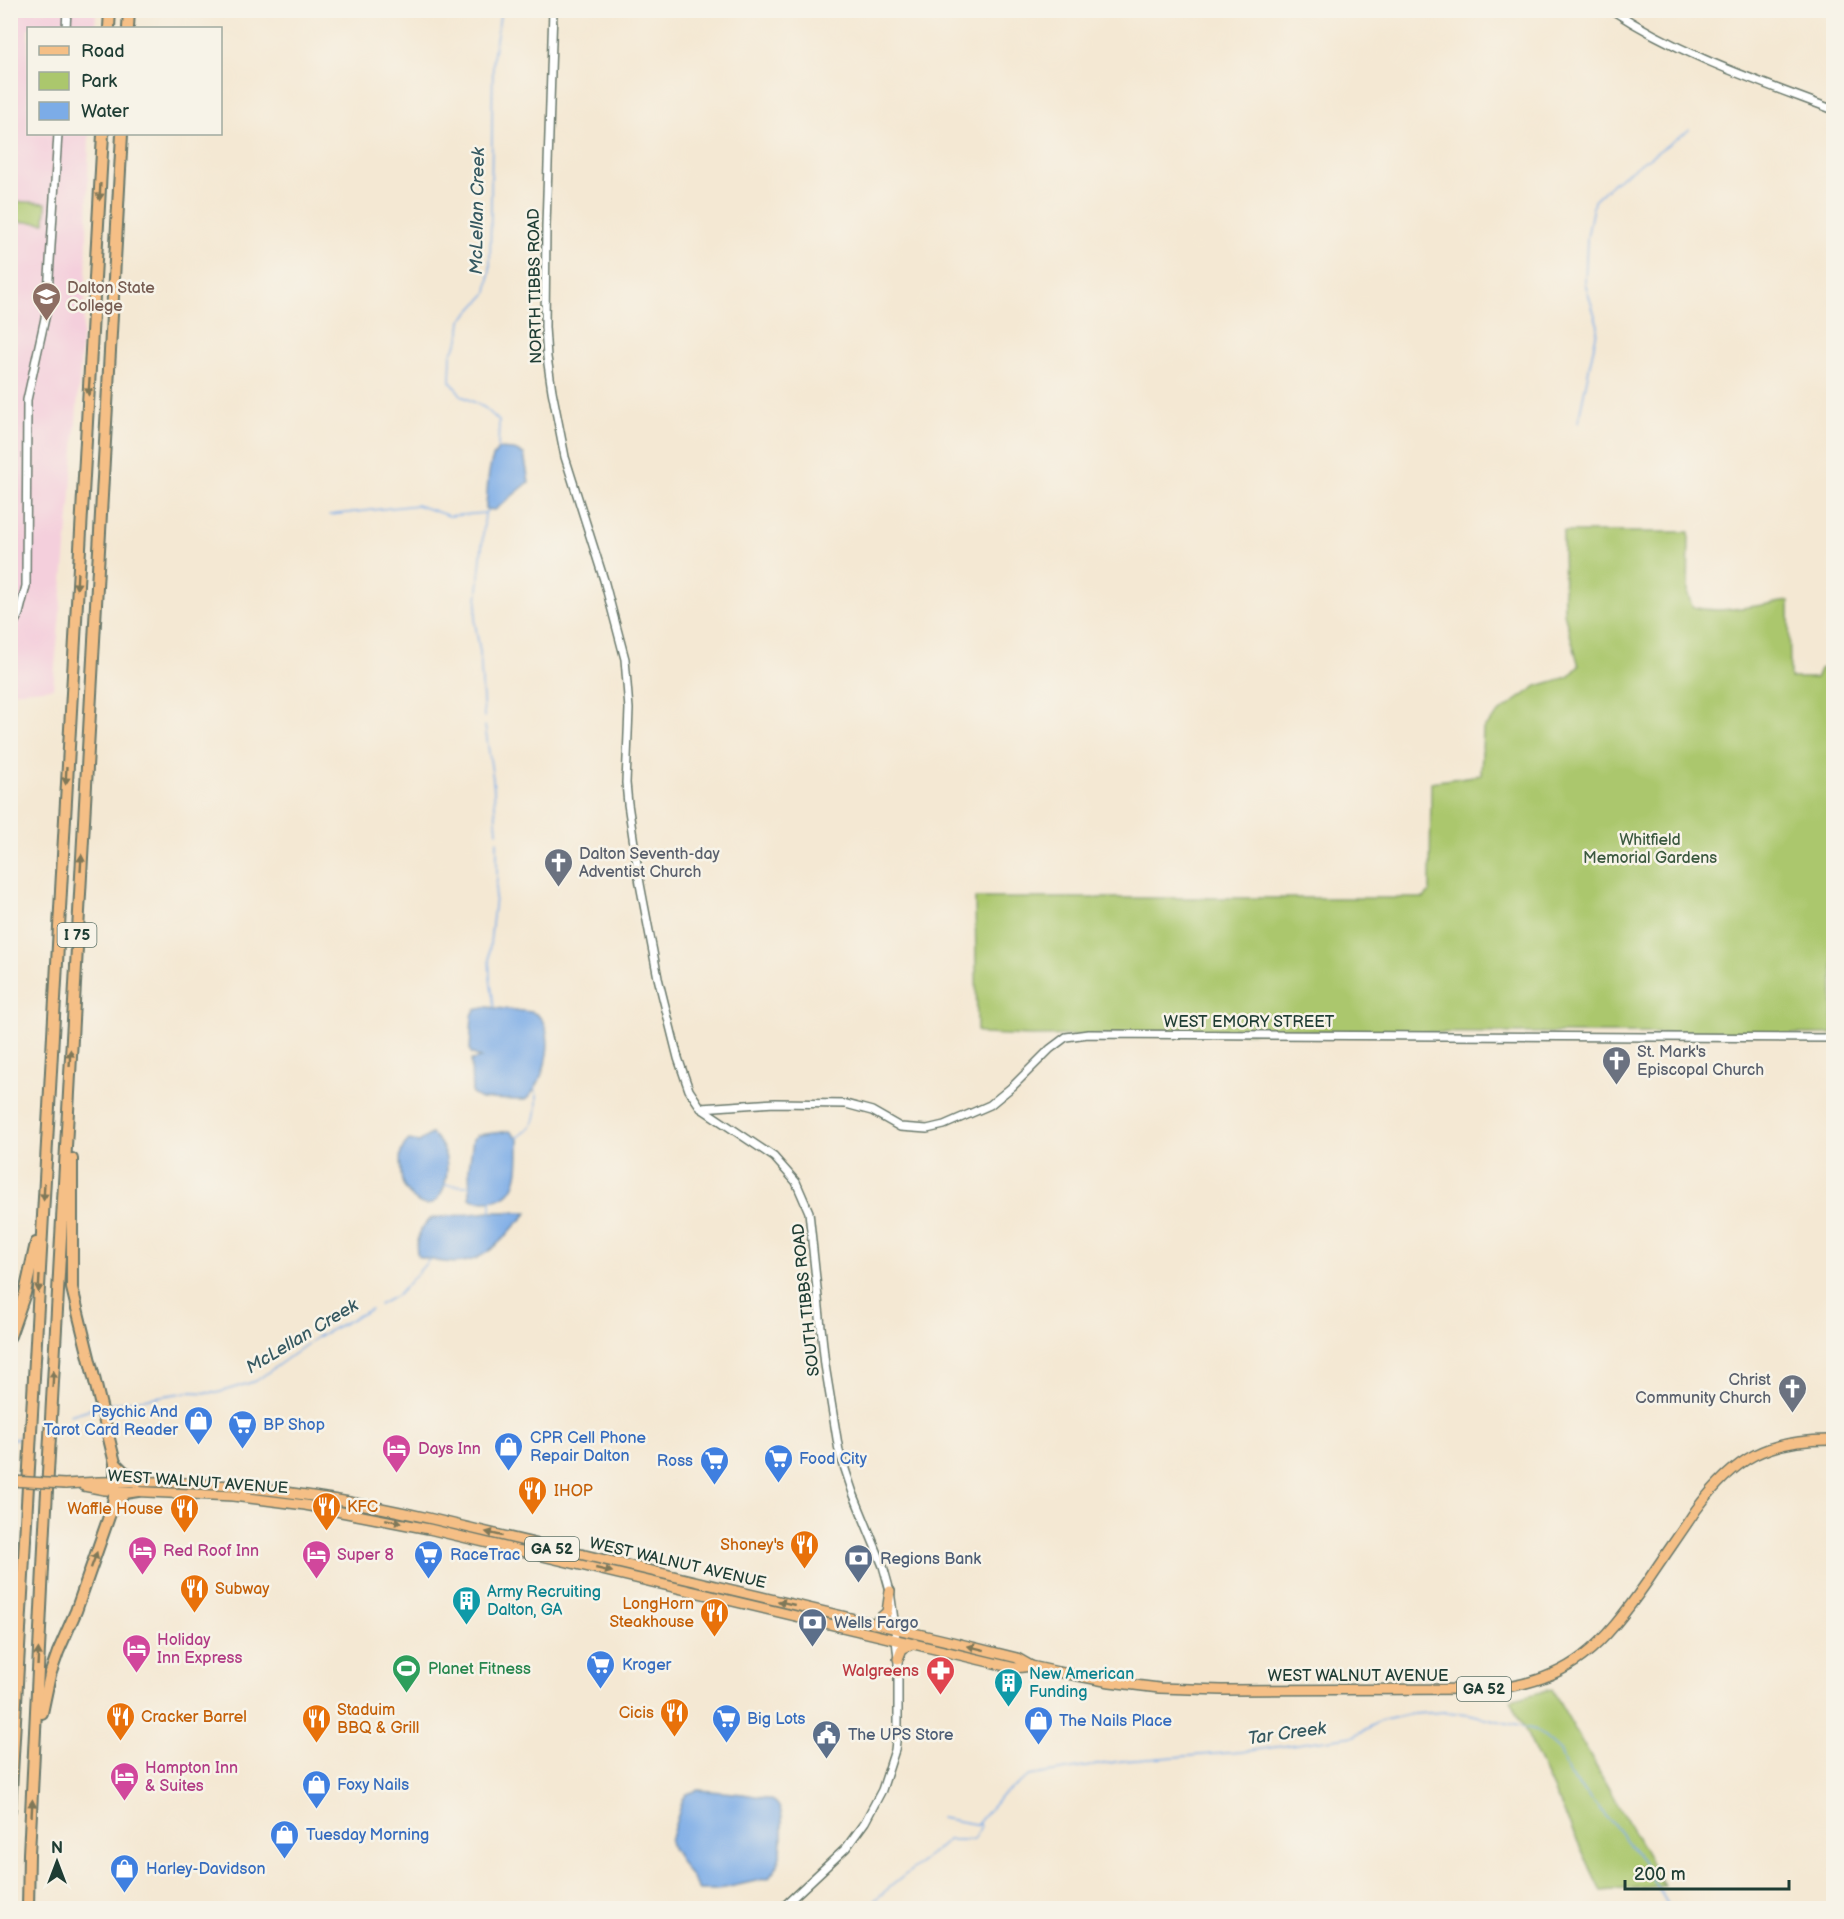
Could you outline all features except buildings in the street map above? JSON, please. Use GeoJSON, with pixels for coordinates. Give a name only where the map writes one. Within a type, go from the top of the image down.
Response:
{"type":"FeatureCollection","features":[{"type":"Feature","properties":{"kind":"highway"},"geometry":{"type":"LineString","coordinates":[[109,27],[110,10]]}},
{"type":"Feature","properties":{"kind":"highway"},"geometry":{"type":"LineString","coordinates":[[128,27],[129,10]]}},
{"type":"Feature","properties":{"kind":"highway","name":"I 75"},"geometry":{"type":"LineString","coordinates":[[10,1810],[103,135]]}},
{"type":"Feature","properties":{"kind":"highway","name":"I 75"},"geometry":{"type":"LineString","coordinates":[[28,1908],[68,1095],[122,135]]}},
{"type":"Feature","properties":{"kind":"highway"},"geometry":{"type":"LineString","coordinates":[[35,1737],[58,1652],[76,1611],[112,1508],[115,1485],[115,1463],[72,1288],[72,1132],[68,1095]]}},
{"type":"Feature","properties":{"kind":"highway"},"geometry":{"type":"LineString","coordinates":[[10,1336],[25,1293],[42,1226]]}},
{"type":"Feature","properties":{"kind":"highway"},"geometry":{"type":"LineString","coordinates":[[112,1508],[125,1493],[139,1486],[115,1463]]}},
{"type":"Feature","properties":{"kind":"main road","name":"WEST WALNUT AVENUE"},"geometry":{"type":"LineString","coordinates":[[10,1480],[139,1486],[305,1505],[387,1519],[895,1634],[1017,1658],[1031,1666],[1110,1682],[1184,1689],[1490,1689],[1531,1683],[1555,1673],[1592,1650],[1610,1633],[1708,1493],[1730,1471],[1756,1453],[1770,1447],[1801,1440],[1833,1440]]}},
{"type":"Feature","properties":{"kind":"main road","name":"WEST WALNUT AVENUE"},"geometry":{"type":"LineString","coordinates":[[139,1486],[191,1483],[295,1493],[379,1508],[873,1624],[914,1643],[1015,1668],[1031,1666]]}},
{"type":"Feature","properties":{"kind":"main road"},"geometry":{"type":"LineString","coordinates":[[873,1624],[887,1612],[890,1591]]}},
{"type":"Feature","properties":{"kind":"main road"},"geometry":{"type":"LineString","coordinates":[[898,1659],[902,1649],[914,1643]]}},
{"type":"Feature","properties":{"kind":"street"},"geometry":{"type":"LineString","coordinates":[[66,27],[67,10]]}},
{"type":"Feature","properties":{"kind":"street","name":"NORTH TIBBS ROAD"},"geometry":{"type":"LineString","coordinates":[[553,10],[546,226],[547,357],[566,457],[620,638],[629,694]]}},
{"type":"Feature","properties":{"kind":"street"},"geometry":{"type":"LineString","coordinates":[[1612,10],[1646,32],[1691,54],[1833,110]]}},
{"type":"Feature","properties":{"kind":"street"},"geometry":{"type":"LineString","coordinates":[[10,631],[19,614],[26,586],[27,400],[47,309],[58,135]]}},
{"type":"Feature","properties":{"kind":"street","name":"SOUTH TIBBS ROAD"},"geometry":{"type":"LineString","coordinates":[[629,694],[626,783],[640,884],[658,978],[678,1058],[689,1090],[701,1108],[774,1157],[796,1182],[809,1212],[825,1365],[838,1450],[883,1566],[890,1591],[898,1659],[898,1724],[895,1750],[882,1790],[865,1822],[846,1848],[782,1908]]}},
{"type":"Feature","properties":{"kind":"street","name":"WEST EMORY STREET"},"geometry":{"type":"LineString","coordinates":[[701,1108],[775,1103],[846,1104],[872,1111],[900,1127],[927,1129],[944,1125],[990,1105],[1066,1036],[1088,1034],[1833,1038]]}},
{"type":"Feature","properties":{"kind":"shaded area","name":"Dalton State College"},"geometry":{"type":"Polygon","coordinates":[[[11,11],[96,11],[95,27],[27,27],[27,135],[89,135],[86,284],[70,505],[53,688],[11,692],[11,11]]]}},
{"type":"Feature","properties":{"kind":"green space"},"geometry":{"type":"Polygon","coordinates":[[[10,201],[46,203],[45,223],[11,221],[10,201]]]}},
{"type":"Feature","properties":{"kind":"green space","name":"Whitfield Memorial Gardens"},"geometry":{"type":"Polygon","coordinates":[[[1563,532],[1689,532],[1688,595],[1692,606],[1702,609],[1727,610],[1789,601],[1790,678],[1816,678],[1820,669],[1833,662],[1833,1034],[1287,1032],[1032,1036],[984,1034],[977,1031],[975,898],[1424,898],[1430,892],[1431,782],[1481,775],[1483,729],[1500,712],[1537,686],[1568,677],[1579,666],[1564,613],[1563,532]]]}},
{"type":"Feature","properties":{"kind":"green space"},"geometry":{"type":"Polygon","coordinates":[[[1552,1689],[1664,1886],[1601,1891],[1511,1700],[1552,1689]]]}},
{"type":"Feature","properties":{"kind":"water"},"geometry":{"type":"Polygon","coordinates":[[[498,449],[514,450],[524,454],[529,482],[495,510],[486,509],[490,468],[498,449]]]}},
{"type":"Feature","properties":{"kind":"water"},"geometry":{"type":"Polygon","coordinates":[[[487,1007],[532,1012],[541,1018],[546,1028],[548,1041],[544,1069],[539,1082],[525,1100],[481,1099],[472,1094],[471,1060],[481,1058],[471,1053],[470,1050],[472,1015],[475,1010],[487,1007]]]}},
{"type":"Feature","properties":{"kind":"water"},"geometry":{"type":"Polygon","coordinates":[[[510,1131],[519,1140],[517,1177],[514,1186],[500,1199],[473,1200],[470,1198],[469,1168],[473,1139],[478,1135],[510,1131]]]}},
{"type":"Feature","properties":{"kind":"water"},"geometry":{"type":"Polygon","coordinates":[[[431,1134],[440,1144],[447,1171],[440,1196],[433,1203],[424,1204],[413,1198],[404,1187],[401,1178],[400,1156],[409,1140],[419,1142],[431,1134]]]}},
{"type":"Feature","properties":{"kind":"water"},"geometry":{"type":"Polygon","coordinates":[[[490,1212],[528,1212],[491,1250],[481,1256],[459,1263],[418,1256],[419,1235],[424,1225],[432,1218],[490,1212]]]}},
{"type":"Feature","properties":{"kind":"water"},"geometry":{"type":"Polygon","coordinates":[[[698,1790],[751,1795],[776,1803],[782,1818],[782,1846],[778,1863],[769,1878],[716,1890],[699,1890],[672,1848],[670,1841],[683,1799],[687,1794],[698,1790]]]}},
{"type":"Feature","properties":{"kind":"waterway","name":"McLellan Creek"},"geometry":{"type":"LineString","coordinates":[[498,449],[499,421],[485,408],[462,396],[450,381],[451,354],[459,340],[461,321],[487,293],[490,270],[493,58],[501,10]]}},
{"type":"Feature","properties":{"kind":"waterway"},"geometry":{"type":"LineString","coordinates":[[1578,422],[1598,326],[1585,283],[1587,238],[1594,201],[1614,182],[1689,130]]}},
{"type":"Feature","properties":{"kind":"waterway"},"geometry":{"type":"LineString","coordinates":[[329,515],[417,505],[449,516],[485,513]]}},
{"type":"Feature","properties":{"kind":"waterway","name":"McLellan Creek"},"geometry":{"type":"LineString","coordinates":[[484,717],[480,652],[475,623],[485,513],[488,510]]}},
{"type":"Feature","properties":{"kind":"waterway","name":"McLellan Creek"},"geometry":{"type":"LineString","coordinates":[[485,726],[493,779],[497,832]]}},
{"type":"Feature","properties":{"kind":"waterway","name":"McLellan Creek"},"geometry":{"type":"LineString","coordinates":[[494,1007],[489,953],[497,878],[497,841]]}},
{"type":"Feature","properties":{"kind":"waterway","name":"McLellan Creek"},"geometry":{"type":"LineString","coordinates":[[517,1138],[530,1127],[534,1120],[537,1111],[535,1089]]}},
{"type":"Feature","properties":{"kind":"waterway"},"geometry":{"type":"LineString","coordinates":[[445,1185],[469,1186]]}},
{"type":"Feature","properties":{"kind":"waterway","name":"McLellan Creek"},"geometry":{"type":"LineString","coordinates":[[491,1200],[491,1212]]}},
{"type":"Feature","properties":{"kind":"waterway","name":"McLellan Creek"},"geometry":{"type":"LineString","coordinates":[[379,1305],[399,1294],[429,1260]]}},
{"type":"Feature","properties":{"kind":"waterway","name":"McLellan Creek"},"geometry":{"type":"LineString","coordinates":[[105,1405],[188,1392],[217,1393],[256,1381],[317,1337],[371,1309]]}},
{"type":"Feature","properties":{"kind":"waterway","name":"McLellan Creek"},"geometry":{"type":"LineString","coordinates":[[70,1415],[97,1407]]}},
{"type":"Feature","properties":{"kind":"waterway","name":"McLellan Creek"},"geometry":{"type":"LineString","coordinates":[[10,1440],[19,1438]]}},
{"type":"Feature","properties":{"kind":"waterway","name":"Tar Creek"},"geometry":{"type":"LineString","coordinates":[[867,1908],[948,1840],[973,1840],[981,1826],[978,1823],[999,1798],[1029,1776],[1122,1761],[1241,1752],[1354,1736],[1380,1721],[1412,1714],[1445,1712],[1469,1714],[1536,1730],[1560,1751],[1568,1774],[1615,1826],[1643,1862],[1670,1908]]}},
{"type":"Feature","properties":{"kind":"waterway"},"geometry":{"type":"LineString","coordinates":[[941,1818],[980,1825]]}},
{"type":"Feature","properties":{"kind":"place","name":"Dalton State College"},"geometry":{"type":"Point","coordinates":[46,322]}},
{"type":"Feature","properties":{"kind":"place","name":"Dalton Seventh-day Adventist Church"},"geometry":{"type":"Point","coordinates":[558,888]}},
{"type":"Feature","properties":{"kind":"place","name":"St. Mark's Episcopal Church"},"geometry":{"type":"Point","coordinates":[1616,1086]}},
{"type":"Feature","properties":{"kind":"place","name":"Christ Community Church"},"geometry":{"type":"Point","coordinates":[1792,1414]}},
{"type":"Feature","properties":{"kind":"place","name":"Psychic And Tarot Card Reader"},"geometry":{"type":"Point","coordinates":[199,1446]}},
{"type":"Feature","properties":{"kind":"place","name":"BP Shop"},"geometry":{"type":"Point","coordinates":[242,1450]}},
{"type":"Feature","properties":{"kind":"place","name":"CPR Cell Phone Repair Dalton"},"geometry":{"type":"Point","coordinates":[509,1472]}},
{"type":"Feature","properties":{"kind":"place","name":"Days Inn"},"geometry":{"type":"Point","coordinates":[397,1474]}},
{"type":"Feature","properties":{"kind":"place","name":"Food City"},"geometry":{"type":"Point","coordinates":[778,1484]}},
{"type":"Feature","properties":{"kind":"place","name":"Ross"},"geometry":{"type":"Point","coordinates":[714,1486]}},
{"type":"Feature","properties":{"kind":"place","name":"IHOP"},"geometry":{"type":"Point","coordinates":[533,1516]}},
{"type":"Feature","properties":{"kind":"place","name":"KFC"},"geometry":{"type":"Point","coordinates":[326,1532]}},
{"type":"Feature","properties":{"kind":"place","name":"Waffle House"},"geometry":{"type":"Point","coordinates":[184,1534]}},
{"type":"Feature","properties":{"kind":"place","name":"Shoney's"},"geometry":{"type":"Point","coordinates":[805,1570]}},
{"type":"Feature","properties":{"kind":"place","name":"Red Roof Inn"},"geometry":{"type":"Point","coordinates":[142,1576]}},
{"type":"Feature","properties":{"kind":"place","name":"Super 8"},"geometry":{"type":"Point","coordinates":[316,1580]}},
{"type":"Feature","properties":{"kind":"place","name":"RaceTrac"},"geometry":{"type":"Point","coordinates":[429,1580]}},
{"type":"Feature","properties":{"kind":"place","name":"Regions Bank"},"geometry":{"type":"Point","coordinates":[859,1584]}},
{"type":"Feature","properties":{"kind":"place","name":"Subway"},"geometry":{"type":"Point","coordinates":[194,1614]}},
{"type":"Feature","properties":{"kind":"place","name":"Army Recruiting Dalton, GA"},"geometry":{"type":"Point","coordinates":[466,1626]}},
{"type":"Feature","properties":{"kind":"place","name":"LongHorn Steakhouse"},"geometry":{"type":"Point","coordinates":[715,1638]}},
{"type":"Feature","properties":{"kind":"place","name":"Wells Fargo"},"geometry":{"type":"Point","coordinates":[813,1648]}},
{"type":"Feature","properties":{"kind":"place","name":"Holiday Inn Express"},"geometry":{"type":"Point","coordinates":[136,1674]}},
{"type":"Feature","properties":{"kind":"place","name":"Kroger"},"geometry":{"type":"Point","coordinates":[601,1690]}},
{"type":"Feature","properties":{"kind":"place","name":"Planet Fitness"},"geometry":{"type":"Point","coordinates":[407,1694]}},
{"type":"Feature","properties":{"kind":"place","name":"Walgreens"},"geometry":{"type":"Point","coordinates":[940,1696]}},
{"type":"Feature","properties":{"kind":"place","name":"New American Funding"},"geometry":{"type":"Point","coordinates":[1008,1708]}},
{"type":"Feature","properties":{"kind":"place","name":"Cicis"},"geometry":{"type":"Point","coordinates":[675,1738]}},
{"type":"Feature","properties":{"kind":"place","name":"Cracker Barrel"},"geometry":{"type":"Point","coordinates":[120,1742]}},
{"type":"Feature","properties":{"kind":"place","name":"Staduim BBQ & Grill"},"geometry":{"type":"Point","coordinates":[316,1744]}},
{"type":"Feature","properties":{"kind":"place","name":"Big Lots"},"geometry":{"type":"Point","coordinates":[726,1744]}},
{"type":"Feature","properties":{"kind":"place","name":"The Nails Place"},"geometry":{"type":"Point","coordinates":[1038,1746]}},
{"type":"Feature","properties":{"kind":"place","name":"The UPS Store"},"geometry":{"type":"Point","coordinates":[827,1760]}},
{"type":"Feature","properties":{"kind":"place","name":"Hampton Inn & Suites"},"geometry":{"type":"Point","coordinates":[124,1802]}},
{"type":"Feature","properties":{"kind":"place","name":"Foxy Nails"},"geometry":{"type":"Point","coordinates":[316,1810]}},
{"type":"Feature","properties":{"kind":"place","name":"Tuesday Morning"},"geometry":{"type":"Point","coordinates":[285,1860]}},
{"type":"Feature","properties":{"kind":"place","name":"Harley-Davidson"},"geometry":{"type":"Point","coordinates":[125,1894]}}]}
